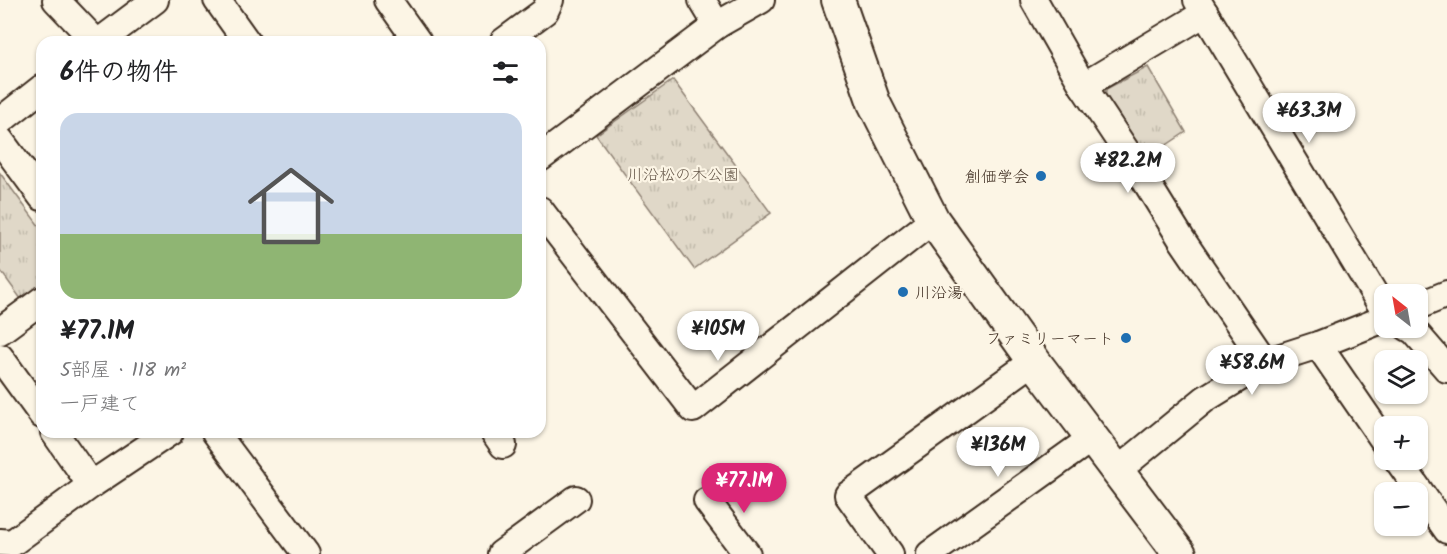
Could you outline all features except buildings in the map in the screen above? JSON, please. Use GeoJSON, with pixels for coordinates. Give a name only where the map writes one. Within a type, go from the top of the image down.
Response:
{"type":"FeatureCollection","features":[{"type":"Feature","properties":{"kind":"street"},"geometry":{"type":"LineString","coordinates":[[56,0],[92,36]]}},
{"type":"Feature","properties":{"kind":"street"},"geometry":{"type":"LineString","coordinates":[[106,36],[155,0]]}},
{"type":"Feature","properties":{"kind":"street"},"geometry":{"type":"LineString","coordinates":[[216,0],[242,36]]}},
{"type":"Feature","properties":{"kind":"street"},"geometry":{"type":"LineString","coordinates":[[511,36],[545,11],[550,0]]}},
{"type":"Feature","properties":{"kind":"street"},"geometry":{"type":"LineString","coordinates":[[702,0],[717,25]]}},
{"type":"Feature","properties":{"kind":"street"},"geometry":{"type":"LineString","coordinates":[[546,153],[717,25],[761,0]]}},
{"type":"Feature","properties":{"kind":"street"},"geometry":{"type":"LineString","coordinates":[[838,0],[873,103],[933,220],[1034,361],[1180,554]]}},
{"type":"Feature","properties":{"kind":"street"},"geometry":{"type":"LineString","coordinates":[[1034,0],[1083,86],[1182,240],[1265,362]]}},
{"type":"Feature","properties":{"kind":"street"},"geometry":{"type":"LineString","coordinates":[[391,1],[414,36]]}},
{"type":"Feature","properties":{"kind":"street"},"geometry":{"type":"LineString","coordinates":[[1083,86],[1201,7],[1374,293]]}},
{"type":"Feature","properties":{"kind":"street"},"geometry":{"type":"LineString","coordinates":[[0,121],[36,93]]}},
{"type":"Feature","properties":{"kind":"street"},"geometry":{"type":"LineString","coordinates":[[0,140],[36,189]]}},
{"type":"Feature","properties":{"kind":"street"},"geometry":{"type":"LineString","coordinates":[[546,218],[693,409],[933,220]]}},
{"type":"Feature","properties":{"kind":"street"},"geometry":{"type":"LineString","coordinates":[[1428,302],[1447,294]]}},
{"type":"Feature","properties":{"kind":"street"},"geometry":{"type":"LineString","coordinates":[[0,331],[36,304]]}},
{"type":"Feature","properties":{"kind":"street"},"geometry":{"type":"LineString","coordinates":[[1117,471],[1205,399],[1265,362],[1374,323]]}},
{"type":"Feature","properties":{"kind":"street"},"geometry":{"type":"LineString","coordinates":[[1420,338],[1447,369]]}},
{"type":"Feature","properties":{"kind":"street"},"geometry":{"type":"LineString","coordinates":[[1317,345],[1374,427]]}},
{"type":"Feature","properties":{"kind":"street"},"geometry":{"type":"LineString","coordinates":[[0,357],[36,407]]}},
{"type":"Feature","properties":{"kind":"street"},"geometry":{"type":"LineString","coordinates":[[890,554],[848,495],[1034,361]]}},
{"type":"Feature","properties":{"kind":"street"},"geometry":{"type":"LineString","coordinates":[[58,438],[91,485]]}},
{"type":"Feature","properties":{"kind":"street"},"geometry":{"type":"LineString","coordinates":[[0,542],[12,543],[91,485],[161,438]]}},
{"type":"Feature","properties":{"kind":"street"},"geometry":{"type":"LineString","coordinates":[[219,438],[306,554]]}},
{"type":"Feature","properties":{"kind":"street"},"geometry":{"type":"LineString","coordinates":[[930,554],[1092,438]]}},
{"type":"Feature","properties":{"kind":"street"},"geometry":{"type":"LineString","coordinates":[[1405,470],[1447,530]]}},
{"type":"Feature","properties":{"kind":"street"},"geometry":{"type":"LineString","coordinates":[[501,554],[576,499]]}},
{"type":"Feature","properties":{"kind":"street"},"geometry":{"type":"LineString","coordinates":[[707,501],[747,554]]}},
{"type":"Feature","properties":{"kind":"green space"},"geometry":{"type":"Polygon","coordinates":[[[1148,67],[1186,132],[1144,160],[1105,103],[1106,89],[1148,67]]]}},
{"type":"Feature","properties":{"kind":"green space","name":"川沿松の木公園"},"geometry":{"type":"Polygon","coordinates":[[[673,80],[771,213],[694,269],[596,135],[673,80]]]}},
{"type":"Feature","properties":{"kind":"green space"},"geometry":{"type":"Polygon","coordinates":[[[0,173],[36,222],[36,288],[21,299],[0,270],[0,173]]]}},
{"type":"Feature","properties":{"kind":"place","name":"創価学会"},"geometry":{"type":"Point","coordinates":[1041,176]}},
{"type":"Feature","properties":{"kind":"place","name":"川沿湯"},"geometry":{"type":"Point","coordinates":[903,292]}},
{"type":"Feature","properties":{"kind":"place","name":"ファミリーマート"},"geometry":{"type":"Point","coordinates":[1126,338]}}]}
